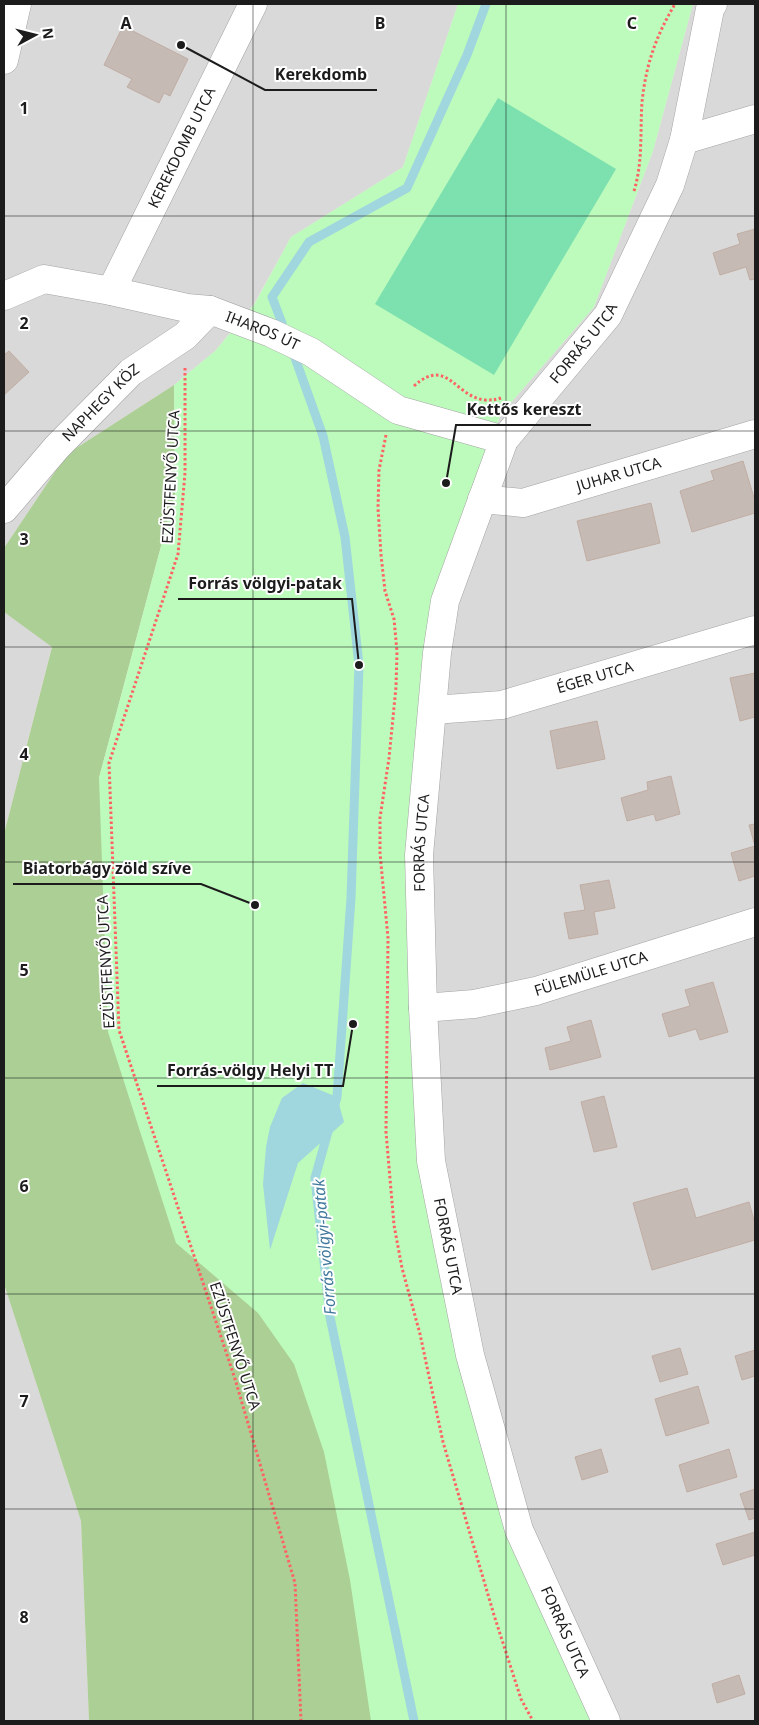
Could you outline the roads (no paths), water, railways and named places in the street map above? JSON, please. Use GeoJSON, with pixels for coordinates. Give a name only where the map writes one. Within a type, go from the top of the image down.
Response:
{"type":"FeatureCollection","features":[{"type":"Feature","properties":{"kind":"street"},"geometry":{"type":"LineString","coordinates":[[4,60],[17,4]]}},
{"type":"Feature","properties":{"kind":"street","name":"KEREKDOMB UTCA"},"geometry":{"type":"LineString","coordinates":[[111,291],[253,4]]}},
{"type":"Feature","properties":{"kind":"street","name":"FORRÁS UTCA"},"geometry":{"type":"LineString","coordinates":[[606,1721],[519,1530],[470,1355],[431,1161],[423,1008],[419,855],[437,654],[445,601],[504,440],[608,315],[670,185],[684,140],[710,9],[713,4]]}},
{"type":"Feature","properties":{"kind":"street"},"geometry":{"type":"LineString","coordinates":[[684,140],[755,119]]}},
{"type":"Feature","properties":{"kind":"street","name":"IHAROS ÚT"},"geometry":{"type":"LineString","coordinates":[[4,296],[44,279],[111,291],[187,308],[210,310],[271,333],[310,352],[398,410],[504,440]]}},
{"type":"Feature","properties":{"kind":"street","name":"NAPHEGY KÖZ"},"geometry":{"type":"LineString","coordinates":[[4,509],[57,447],[131,372],[185,336],[210,310]]}},
{"type":"Feature","properties":{"kind":"street","name":"JUHAR UTCA"},"geometry":{"type":"LineString","coordinates":[[482,499],[523,503],[755,434]]}},
{"type":"Feature","properties":{"kind":"street","name":"ÉGER UTCA"},"geometry":{"type":"LineString","coordinates":[[433,710],[502,706],[755,630]]}},
{"type":"Feature","properties":{"kind":"street","name":"FÜLEMÜLE UTCA"},"geometry":{"type":"LineString","coordinates":[[423,1008],[474,1004],[536,991],[755,922]]}},
{"type":"Feature","properties":{"kind":"water"},"geometry":{"type":"Polygon","coordinates":[[[303,1083],[337,1097],[344,1122],[298,1163],[270,1250],[263,1184],[266,1147],[270,1127],[282,1098],[303,1083]]]}},
{"type":"Feature","properties":{"kind":"waterway"},"geometry":{"type":"LineString","coordinates":[[282,323],[272,297],[309,242],[407,188],[467,55],[486,4]]}},
{"type":"Feature","properties":{"kind":"waterway","name":"Forrás völgyi-patak"},"geometry":{"type":"LineString","coordinates":[[294,355],[323,436],[345,537],[359,665],[351,898],[337,1097],[334,1108]]}},
{"type":"Feature","properties":{"kind":"waterway","name":"Forrás völgyi-patak"},"geometry":{"type":"LineString","coordinates":[[329,1128],[315,1178],[330,1317],[414,1721]]}},
{"type":"Feature","properties":{"kind":"place","name":"Kerekdomb"},"geometry":{"type":"Point","coordinates":[181,45]}},
{"type":"Feature","properties":{"kind":"place","name":"Kettős kereszt"},"geometry":{"type":"Point","coordinates":[446,483]}},
{"type":"Feature","properties":{"kind":"place","name":"Forrás völgyi-patak"},"geometry":{"type":"Point","coordinates":[359,665]}},
{"type":"Feature","properties":{"kind":"place","name":"Biatorbágy zöld szíve"},"geometry":{"type":"Point","coordinates":[255,905]}},
{"type":"Feature","properties":{"kind":"place","name":"Forrás-völgy Helyi TT"},"geometry":{"type":"Point","coordinates":[353,1024]}}]}
